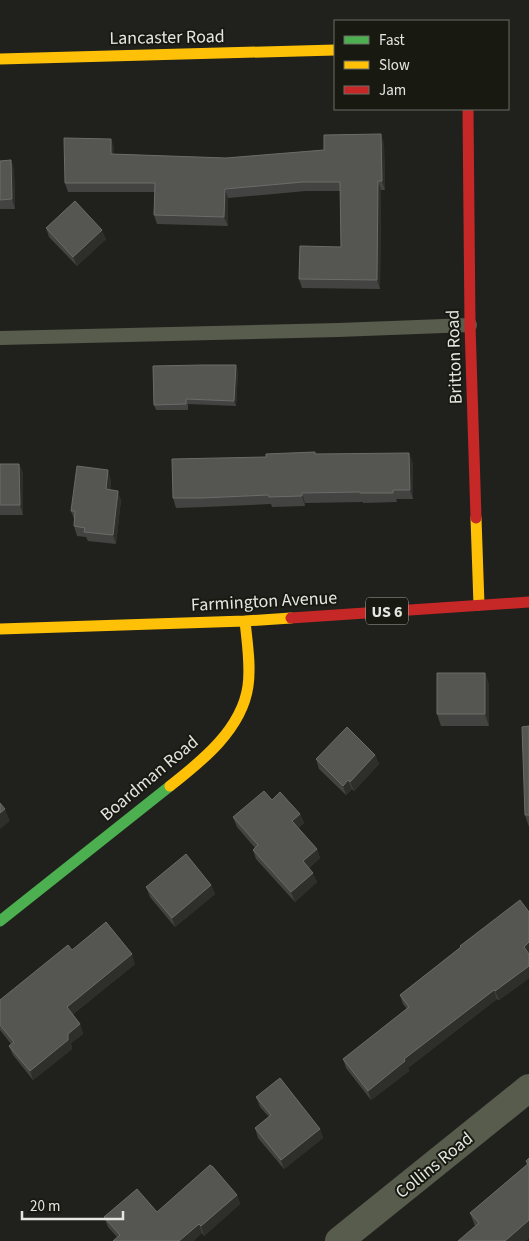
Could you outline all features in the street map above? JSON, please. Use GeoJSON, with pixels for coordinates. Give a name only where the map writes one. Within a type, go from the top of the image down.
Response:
{"type":"FeatureCollection","features":[{"type":"Feature","properties":{"kind":"main road","name":"Lancaster Road"},"geometry":{"type":"LineString","coordinates":[[0,59],[334,50]]}},
{"type":"Feature","properties":{"kind":"main road","name":"Britton Road"},"geometry":{"type":"LineString","coordinates":[[468,110],[470,325],[479,605]]}},
{"type":"Feature","properties":{"kind":"main road","name":"Farmington Avenue"},"geometry":{"type":"LineString","coordinates":[[0,630],[245,621],[529,602]]}},
{"type":"Feature","properties":{"kind":"main road","name":"Boardman Road"},"geometry":{"type":"LineString","coordinates":[[0,921],[185,774],[229,730],[241,709],[248,687],[249,669],[245,621]]}},
{"type":"Feature","properties":{"kind":"street","name":"Collins Road"},"geometry":{"type":"LineString","coordinates":[[339,1241],[529,1088]]}},
{"type":"Feature","properties":{"kind":"lane"},"geometry":{"type":"LineString","coordinates":[[0,338],[470,325]]}},
{"type":"Feature","properties":{"kind":"building"},"geometry":{"type":"Polygon","coordinates":[[[381,134],[382,181],[378,181],[377,280],[299,279],[300,246],[341,247],[340,182],[303,182],[225,189],[224,217],[154,215],[155,183],[65,183],[64,138],[111,139],[111,154],[226,158],[324,150],[324,135],[381,134]]]}},
{"type":"Feature","properties":{"kind":"building"},"geometry":{"type":"Polygon","coordinates":[[[11,160],[12,199],[0,200],[0,161],[11,160]]]}},
{"type":"Feature","properties":{"kind":"building"},"geometry":{"type":"Polygon","coordinates":[[[75,201],[102,230],[73,257],[46,228],[75,201]]]}},
{"type":"Feature","properties":{"kind":"building"},"geometry":{"type":"Polygon","coordinates":[[[236,365],[234,401],[186,399],[186,404],[154,405],[153,366],[236,365]]]}},
{"type":"Feature","properties":{"kind":"building"},"geometry":{"type":"Polygon","coordinates":[[[315,452],[315,454],[409,453],[410,490],[393,490],[393,493],[302,493],[302,496],[269,497],[268,495],[173,498],[172,459],[266,457],[266,454],[315,452]]]}},
{"type":"Feature","properties":{"kind":"building"},"geometry":{"type":"Polygon","coordinates":[[[0,464],[19,464],[20,505],[0,505],[0,464]]]}},
{"type":"Feature","properties":{"kind":"building"},"geometry":{"type":"Polygon","coordinates":[[[77,466],[108,470],[106,489],[118,491],[113,535],[84,532],[85,528],[74,526],[75,511],[71,511],[77,466]]]}},
{"type":"Feature","properties":{"kind":"building"},"geometry":{"type":"Polygon","coordinates":[[[437,673],[485,673],[485,714],[437,714],[437,673]]]}},
{"type":"Feature","properties":{"kind":"building"},"geometry":{"type":"Polygon","coordinates":[[[529,726],[529,815],[525,815],[522,727],[529,726]]]}},
{"type":"Feature","properties":{"kind":"building"},"geometry":{"type":"Polygon","coordinates":[[[347,727],[375,755],[350,782],[348,780],[343,786],[316,759],[347,727]]]}},
{"type":"Feature","properties":{"kind":"building"},"geometry":{"type":"Polygon","coordinates":[[[264,791],[272,800],[280,792],[300,814],[292,821],[317,849],[303,861],[313,873],[291,892],[253,850],[258,845],[233,817],[264,791]]]}},
{"type":"Feature","properties":{"kind":"building"},"geometry":{"type":"Polygon","coordinates":[[[0,803],[5,809],[0,813],[0,803]]]}},
{"type":"Feature","properties":{"kind":"building"},"geometry":{"type":"Polygon","coordinates":[[[186,854],[211,885],[172,918],[146,887],[186,854]]]}},
{"type":"Feature","properties":{"kind":"building"},"geometry":{"type":"Polygon","coordinates":[[[520,900],[529,912],[529,942],[524,947],[529,954],[529,966],[494,990],[404,1059],[405,1061],[368,1091],[343,1059],[409,1007],[400,995],[520,900]]]}},
{"type":"Feature","properties":{"kind":"building"},"geometry":{"type":"Polygon","coordinates":[[[106,922],[132,954],[67,1007],[80,1024],[68,1034],[68,1040],[30,1071],[9,1046],[14,1042],[0,1025],[0,1000],[68,945],[72,950],[106,922]]]}},
{"type":"Feature","properties":{"kind":"building"},"geometry":{"type":"Polygon","coordinates":[[[280,1078],[320,1129],[281,1160],[255,1128],[271,1115],[256,1097],[280,1078]]]}},
{"type":"Feature","properties":{"kind":"building"},"geometry":{"type":"Polygon","coordinates":[[[529,1158],[529,1220],[505,1241],[458,1241],[479,1223],[470,1213],[528,1164],[526,1161],[529,1158]]]}},
{"type":"Feature","properties":{"kind":"building"},"geometry":{"type":"Polygon","coordinates":[[[210,1165],[237,1195],[201,1226],[199,1224],[179,1241],[113,1241],[120,1235],[104,1217],[137,1189],[157,1212],[210,1165]]]}},
{"type":"Feature","properties":{"kind":"traffic: fast"},"geometry":{"type":"LineString","coordinates":[[0,921],[170,786]]}},
{"type":"Feature","properties":{"kind":"traffic: slow"},"geometry":{"type":"LineString","coordinates":[[0,59],[334,50]]}},
{"type":"Feature","properties":{"kind":"traffic: slow"},"geometry":{"type":"LineString","coordinates":[[476,518],[479,605]]}},
{"type":"Feature","properties":{"kind":"traffic: slow"},"geometry":{"type":"LineString","coordinates":[[0,629],[291,618]]}},
{"type":"Feature","properties":{"kind":"traffic: slow"},"geometry":{"type":"LineString","coordinates":[[170,786],[219,743],[238,716],[244,702],[249,678],[245,621]]}},
{"type":"Feature","properties":{"kind":"traffic: jam"},"geometry":{"type":"LineString","coordinates":[[468,110],[470,325],[476,518]]}},
{"type":"Feature","properties":{"kind":"traffic: jam"},"geometry":{"type":"LineString","coordinates":[[291,618],[529,602]]}}]}
